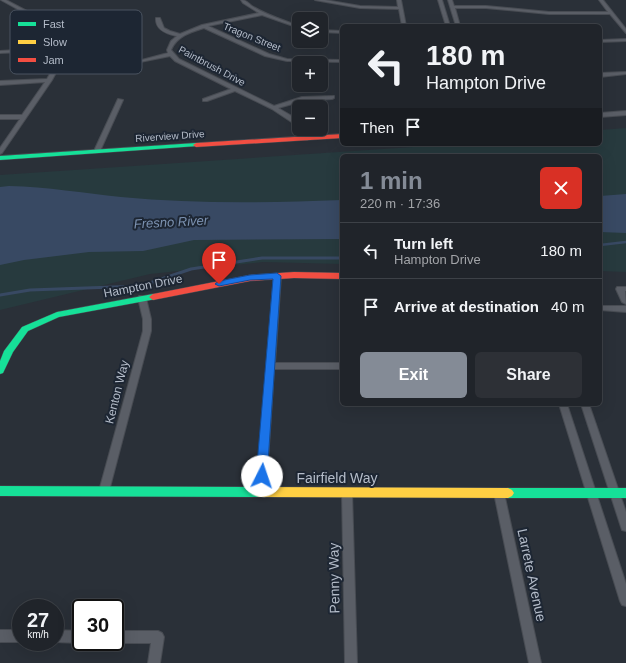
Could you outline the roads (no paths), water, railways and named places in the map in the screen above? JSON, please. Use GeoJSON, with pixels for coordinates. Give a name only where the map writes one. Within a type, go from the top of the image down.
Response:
{"type":"FeatureCollection","features":[{"type":"Feature","properties":{"kind":"street"},"geometry":{"type":"LineString","coordinates":[[3,0],[22,10]]}},
{"type":"Feature","properties":{"kind":"street"},"geometry":{"type":"LineString","coordinates":[[243,0],[251,8],[262,14],[292,25]]}},
{"type":"Feature","properties":{"kind":"street"},"geometry":{"type":"LineString","coordinates":[[318,0],[360,7],[400,8]]}},
{"type":"Feature","properties":{"kind":"street"},"geometry":{"type":"LineString","coordinates":[[399,0],[404,24]]}},
{"type":"Feature","properties":{"kind":"street"},"geometry":{"type":"LineString","coordinates":[[440,0],[447,24]]}},
{"type":"Feature","properties":{"kind":"street"},"geometry":{"type":"LineString","coordinates":[[450,0],[457,24]]}},
{"type":"Feature","properties":{"kind":"street"},"geometry":{"type":"LineString","coordinates":[[601,0],[626,32]]}},
{"type":"Feature","properties":{"kind":"street"},"geometry":{"type":"LineString","coordinates":[[453,7],[486,7],[549,13],[611,13]]}},
{"type":"Feature","properties":{"kind":"street","name":"Paintbrush Drive"},"geometry":{"type":"LineString","coordinates":[[262,14],[204,26],[179,35],[169,46],[171,54],[177,60],[274,108],[292,119]]}},
{"type":"Feature","properties":{"kind":"street"},"geometry":{"type":"LineString","coordinates":[[158,19],[159,26],[161,28],[179,35]]}},
{"type":"Feature","properties":{"kind":"street","name":"Tragon Street"},"geometry":{"type":"LineString","coordinates":[[204,26],[267,55],[287,60],[340,61]]}},
{"type":"Feature","properties":{"kind":"street"},"geometry":{"type":"LineString","coordinates":[[328,31],[340,32]]}},
{"type":"Feature","properties":{"kind":"street"},"geometry":{"type":"LineString","coordinates":[[602,42],[626,41]]}},
{"type":"Feature","properties":{"kind":"street"},"geometry":{"type":"LineString","coordinates":[[0,52],[10,51]]}},
{"type":"Feature","properties":{"kind":"street"},"geometry":{"type":"LineString","coordinates":[[142,61],[171,54]]}},
{"type":"Feature","properties":{"kind":"street"},"geometry":{"type":"LineString","coordinates":[[602,75],[626,73]]}},
{"type":"Feature","properties":{"kind":"street"},"geometry":{"type":"LineString","coordinates":[[0,152],[52,74]]}},
{"type":"Feature","properties":{"kind":"street"},"geometry":{"type":"LineString","coordinates":[[0,83],[48,80]]}},
{"type":"Feature","properties":{"kind":"street"},"geometry":{"type":"LineString","coordinates":[[206,100],[235,89]]}},
{"type":"Feature","properties":{"kind":"street"},"geometry":{"type":"LineString","coordinates":[[274,108],[302,99],[332,97]]}},
{"type":"Feature","properties":{"kind":"street"},"geometry":{"type":"LineString","coordinates":[[97,151],[120,100]]}},
{"type":"Feature","properties":{"kind":"street"},"geometry":{"type":"LineString","coordinates":[[602,115],[626,113]]}},
{"type":"Feature","properties":{"kind":"street"},"geometry":{"type":"LineString","coordinates":[[0,117],[24,117]]}},
{"type":"Feature","properties":{"kind":"street","name":"Riverview Drive"},"geometry":{"type":"LineString","coordinates":[[0,158],[340,136]]}},
{"type":"Feature","properties":{"kind":"street"},"geometry":{"type":"LineString","coordinates":[[261,492],[277,276]]}},
{"type":"Feature","properties":{"kind":"street","name":"Hampton Drive"},"geometry":{"type":"LineString","coordinates":[[0,371],[9,351],[25,329],[57,315],[250,278],[277,276],[340,276]]}},
{"type":"Feature","properties":{"kind":"street"},"geometry":{"type":"LineString","coordinates":[[623,289],[626,302]]}},
{"type":"Feature","properties":{"kind":"street","name":"Kenton Way"},"geometry":{"type":"LineString","coordinates":[[104,491],[147,331],[147,319],[142,298]]}},
{"type":"Feature","properties":{"kind":"street"},"geometry":{"type":"LineString","coordinates":[[602,308],[626,308]]}},
{"type":"Feature","properties":{"kind":"street"},"geometry":{"type":"LineString","coordinates":[[270,366],[340,366]]}},
{"type":"Feature","properties":{"kind":"street"},"geometry":{"type":"LineString","coordinates":[[564,406],[626,601]]}},
{"type":"Feature","properties":{"kind":"street"},"geometry":{"type":"LineString","coordinates":[[586,406],[626,526]]}},
{"type":"Feature","properties":{"kind":"street","name":"Fairfield Way"},"geometry":{"type":"LineString","coordinates":[[0,491],[626,493]]}},
{"type":"Feature","properties":{"kind":"street","name":"Penny Way"},"geometry":{"type":"LineString","coordinates":[[347,492],[351,663]]}},
{"type":"Feature","properties":{"kind":"street","name":"Larrete Avenue"},"geometry":{"type":"LineString","coordinates":[[499,493],[535,663]]}},
{"type":"Feature","properties":{"kind":"street"},"geometry":{"type":"LineString","coordinates":[[0,636],[12,636]]}},
{"type":"Feature","properties":{"kind":"street"},"geometry":{"type":"LineString","coordinates":[[124,637],[158,637],[154,663]]}},
{"type":"Feature","properties":{"kind":"water","name":"Fresno River"},"geometry":{"type":"Polygon","coordinates":[[[9,186],[51,189],[121,197],[176,201],[287,202],[340,200],[340,239],[194,240],[143,251],[89,252],[24,260],[0,265],[0,187],[9,186]]]}},
{"type":"Feature","properties":{"kind":"water"},"geometry":{"type":"Polygon","coordinates":[[[626,194],[626,233],[602,232],[602,196],[626,194]]]}},
{"type":"Feature","properties":{"kind":"waterway"},"geometry":{"type":"LineString","coordinates":[[602,245],[626,242]]}},
{"type":"Feature","properties":{"kind":"waterway"},"geometry":{"type":"LineString","coordinates":[[0,295],[30,290],[141,286],[191,269],[262,258],[340,258]]}}]}
